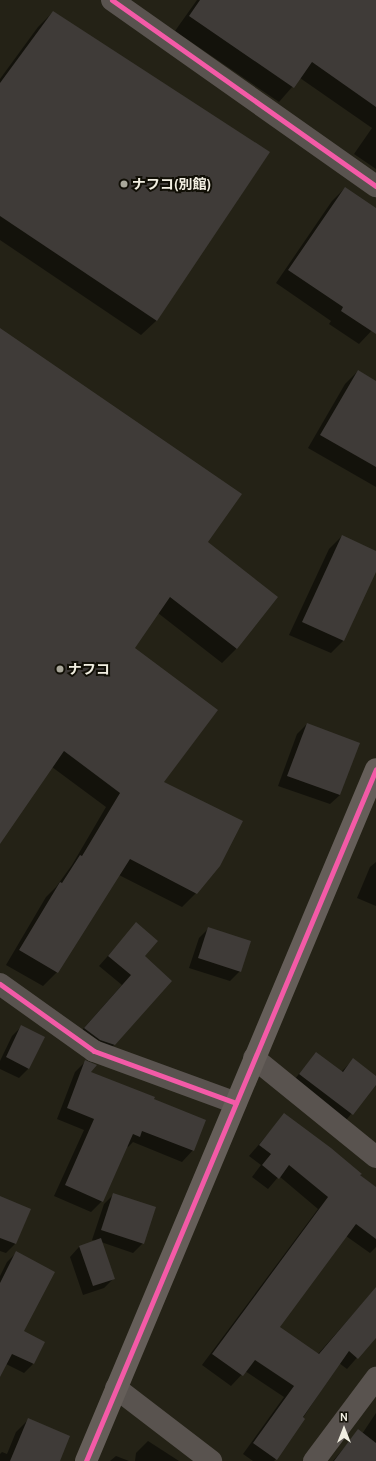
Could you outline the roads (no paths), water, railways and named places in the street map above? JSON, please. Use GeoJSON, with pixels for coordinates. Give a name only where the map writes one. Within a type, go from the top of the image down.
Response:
{"type":"FeatureCollection","features":[{"type":"Feature","properties":{"kind":"street"},"geometry":{"type":"LineString","coordinates":[[112,0],[376,186]]}},
{"type":"Feature","properties":{"kind":"street"},"geometry":{"type":"LineString","coordinates":[[86,1461],[376,770]]}},
{"type":"Feature","properties":{"kind":"street"},"geometry":{"type":"LineString","coordinates":[[0,984],[94,1051],[236,1103]]}},
{"type":"Feature","properties":{"kind":"street"},"geometry":{"type":"LineString","coordinates":[[254,1058],[376,1157]]}},
{"type":"Feature","properties":{"kind":"street"},"geometry":{"type":"LineString","coordinates":[[314,1461],[376,1378]]}},
{"type":"Feature","properties":{"kind":"street"},"geometry":{"type":"LineString","coordinates":[[116,1388],[211,1461]]}},
{"type":"Feature","properties":{"kind":"place","name":"ナフコ(別館)"},"geometry":{"type":"Point","coordinates":[124,184]}},
{"type":"Feature","properties":{"kind":"place","name":"ナフコ"},"geometry":{"type":"Point","coordinates":[60,669]}}]}
